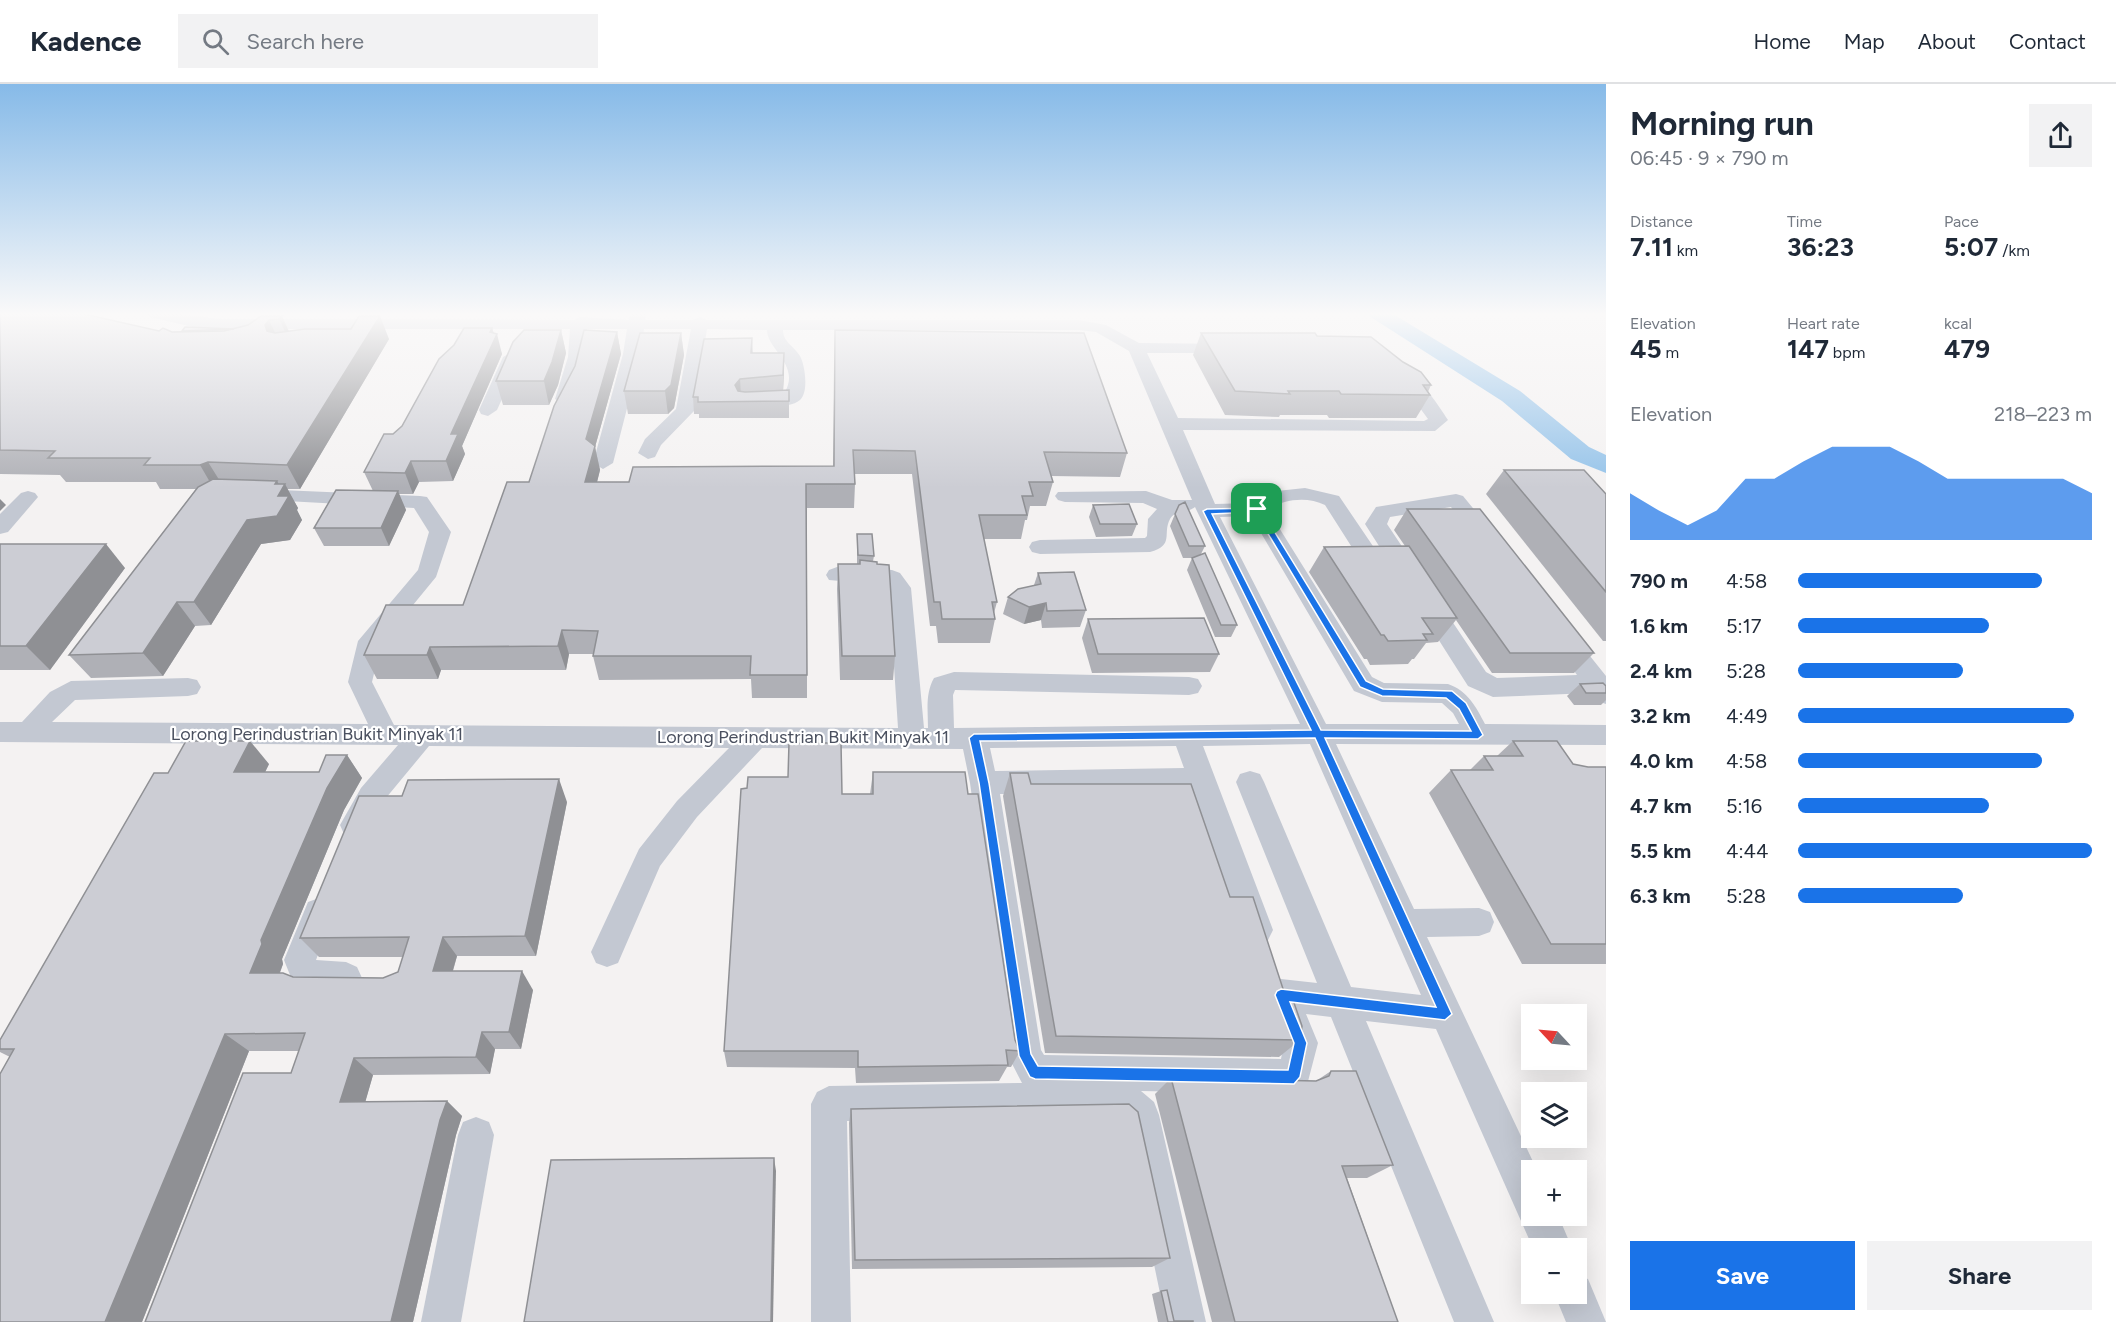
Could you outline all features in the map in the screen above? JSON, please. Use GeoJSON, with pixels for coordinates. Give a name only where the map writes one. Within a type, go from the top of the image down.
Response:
{"type":"FeatureCollection","features":[{"type":"Feature","properties":{"kind":"street"},"geometry":{"type":"LineString","coordinates":[[488,410],[505,372]]}},
{"type":"Feature","properties":{"kind":"street"},"geometry":{"type":"LineString","coordinates":[[555,419],[573,372]]}},
{"type":"Feature","properties":{"kind":"street"},"geometry":{"type":"LineString","coordinates":[[603,463],[627,372]]}},
{"type":"Feature","properties":{"kind":"street"},"geometry":{"type":"LineString","coordinates":[[648,453],[652,443],[685,411],[692,372]]}},
{"type":"Feature","properties":{"kind":"street"},"geometry":{"type":"LineString","coordinates":[[747,402],[786,400],[793,397],[795,372]]}},
{"type":"Feature","properties":{"kind":"street"},"geometry":{"type":"LineString","coordinates":[[1147,372],[1206,508],[1318,734],[1521,1177]]}},
{"type":"Feature","properties":{"kind":"street"},"geometry":{"type":"LineString","coordinates":[[1171,424],[1428,427],[1439,420],[1414,389],[1393,372]]}},
{"type":"Feature","properties":{"kind":"street"},"geometry":{"type":"LineString","coordinates":[[235,494],[420,502],[440,532],[429,572],[370,641],[360,682],[386,735]]}},
{"type":"Feature","properties":{"kind":"street"},"geometry":{"type":"LineString","coordinates":[[1065,496],[1146,496],[1170,507],[1257,509],[1274,496],[1305,494],[1324,497],[1332,501],[1368,555]]}},
{"type":"Feature","properties":{"kind":"street"},"geometry":{"type":"LineString","coordinates":[[0,527],[28,497]]}},
{"type":"Feature","properties":{"kind":"street"},"geometry":{"type":"LineString","coordinates":[[1499,555],[1456,500],[1383,512],[1376,524],[1477,679],[1492,688],[1602,689]]}},
{"type":"Feature","properties":{"kind":"street"},"geometry":{"type":"LineString","coordinates":[[1040,547],[1150,545],[1158,538],[1159,519],[1170,507]]}},
{"type":"Feature","properties":{"kind":"street"},"geometry":{"type":"LineString","coordinates":[[1257,509],[1363,684],[1382,692],[1448,694],[1462,706],[1478,735]]}},
{"type":"Feature","properties":{"kind":"street"},"geometry":{"type":"LineString","coordinates":[[837,575],[892,578],[900,588],[912,739]]}},
{"type":"Feature","properties":{"kind":"street"},"geometry":{"type":"LineString","coordinates":[[1548,619],[1602,689]]}},
{"type":"Feature","properties":{"kind":"street"},"geometry":{"type":"LineString","coordinates":[[942,738],[940,695],[943,685],[954,681],[1189,686]]}},
{"type":"Feature","properties":{"kind":"street"},"geometry":{"type":"LineString","coordinates":[[29,732],[48,708],[71,691],[188,687]]}},
{"type":"Feature","properties":{"kind":"street","name":"Lorong Perindustrian Bukit Minyak 11"},"geometry":{"type":"LineString","coordinates":[[0,732],[912,739],[1318,734],[1606,735]]}},
{"type":"Feature","properties":{"kind":"street"},"geometry":{"type":"LineString","coordinates":[[343,852],[356,820],[370,796],[422,735]]}},
{"type":"Feature","properties":{"kind":"street"},"geometry":{"type":"LineString","coordinates":[[974,738],[984,783],[1025,1056],[1035,1072],[1294,1077],[1301,1043],[1273,974],[1186,736]]}},
{"type":"Feature","properties":{"kind":"street"},"geometry":{"type":"LineString","coordinates":[[607,952],[649,858],[687,809],[756,737]]}},
{"type":"Feature","properties":{"kind":"street"},"geometry":{"type":"LineString","coordinates":[[984,783],[1202,779]]}},
{"type":"Feature","properties":{"kind":"street"},"geometry":{"type":"LineString","coordinates":[[1250,782],[1474,1322]]}},
{"type":"Feature","properties":{"kind":"street"},"geometry":{"type":"LineString","coordinates":[[330,884],[300,960],[305,974],[313,977],[378,978]]}},
{"type":"Feature","properties":{"kind":"street"},"geometry":{"type":"LineString","coordinates":[[1403,923],[1479,922]]}},
{"type":"Feature","properties":{"kind":"street"},"geometry":{"type":"LineString","coordinates":[[1273,974],[1341,1002],[1445,1014]]}},
{"type":"Feature","properties":{"kind":"street"},"geometry":{"type":"LineString","coordinates":[[831,1322],[829,1104],[1123,1099],[1141,1115],[1186,1322]]}},
{"type":"Feature","properties":{"kind":"street"},"geometry":{"type":"LineString","coordinates":[[441,1322],[476,1135]]}},
{"type":"Feature","properties":{"kind":"street"},"geometry":{"type":"LineString","coordinates":[[1579,1304],[1587,1322]]}},
{"type":"Feature","properties":{"kind":"building"},"geometry":{"type":"Polygon","coordinates":[[[0,372],[345,372],[287,465],[208,462],[200,465],[144,465],[150,458],[48,458],[55,451],[0,450],[0,372]]]}},
{"type":"Feature","properties":{"kind":"building"},"geometry":{"type":"Polygon","coordinates":[[[432,372],[480,372],[451,434],[458,434],[446,461],[411,461],[405,473],[364,472],[384,434],[393,434],[402,426],[432,372]]]}},
{"type":"Feature","properties":{"kind":"building"},"geometry":{"type":"Polygon","coordinates":[[[500,372],[548,372],[544,381],[496,381],[500,372]]]}},
{"type":"Feature","properties":{"kind":"building"},"geometry":{"type":"Polygon","coordinates":[[[572,372],[605,372],[586,439],[595,446],[585,482],[629,482],[633,467],[834,466],[835,372],[1098,372],[1127,453],[1044,452],[1053,482],[1029,482],[1033,496],[1022,496],[1027,515],[979,515],[997,602],[992,602],[995,619],[942,619],[940,602],[934,602],[915,451],[853,450],[855,484],[806,484],[807,675],[750,675],[751,656],[593,656],[598,631],[562,630],[558,646],[430,647],[427,655],[364,655],[386,605],[463,605],[507,482],[529,482],[554,406],[572,372]]]}},
{"type":"Feature","properties":{"kind":"building"},"geometry":{"type":"Polygon","coordinates":[[[629,372],[674,372],[671,385],[665,391],[624,391],[629,372]]]}},
{"type":"Feature","properties":{"kind":"building"},"geometry":{"type":"Polygon","coordinates":[[[698,372],[783,372],[783,375],[740,379],[735,385],[738,391],[745,392],[789,390],[789,401],[698,402],[698,397],[693,397],[698,372]]]}},
{"type":"Feature","properties":{"kind":"building"},"geometry":{"type":"Polygon","coordinates":[[[1224,372],[1421,372],[1431,385],[1423,385],[1430,395],[1341,394],[1339,391],[1288,391],[1290,394],[1235,391],[1224,372]]]}},
{"type":"Feature","properties":{"kind":"building"},"geometry":{"type":"Polygon","coordinates":[[[1504,470],[1584,470],[1606,494],[1606,592],[1504,470]]]}},
{"type":"Feature","properties":{"kind":"building"},"geometry":{"type":"Polygon","coordinates":[[[213,479],[277,481],[275,484],[285,484],[278,496],[289,496],[277,516],[247,520],[194,602],[177,602],[143,653],[69,655],[198,487],[213,479]]]}},
{"type":"Feature","properties":{"kind":"building"},"geometry":{"type":"Polygon","coordinates":[[[336,490],[398,491],[381,528],[314,528],[336,490]]]}},
{"type":"Feature","properties":{"kind":"building"},"geometry":{"type":"Polygon","coordinates":[[[1185,502],[1205,546],[1189,546],[1175,514],[1179,505],[1185,502]]]}},
{"type":"Feature","properties":{"kind":"building"},"geometry":{"type":"Polygon","coordinates":[[[1129,504],[1137,524],[1100,524],[1093,505],[1129,504]]]}},
{"type":"Feature","properties":{"kind":"building"},"geometry":{"type":"Polygon","coordinates":[[[1407,509],[1480,509],[1594,653],[1510,653],[1407,509]]]}},
{"type":"Feature","properties":{"kind":"building"},"geometry":{"type":"Polygon","coordinates":[[[857,534],[872,534],[874,556],[858,555],[857,534]]]}},
{"type":"Feature","properties":{"kind":"building"},"geometry":{"type":"Polygon","coordinates":[[[0,544],[106,544],[26,646],[0,646],[0,544]]]}},
{"type":"Feature","properties":{"kind":"building"},"geometry":{"type":"Polygon","coordinates":[[[1409,546],[1457,618],[1422,618],[1433,634],[1423,634],[1427,640],[1388,641],[1384,635],[1381,635],[1324,547],[1409,546]]]}},
{"type":"Feature","properties":{"kind":"building"},"geometry":{"type":"Polygon","coordinates":[[[1205,553],[1237,625],[1221,625],[1192,558],[1205,553]]]}},
{"type":"Feature","properties":{"kind":"building"},"geometry":{"type":"Polygon","coordinates":[[[860,560],[889,565],[895,656],[842,656],[838,564],[860,564],[860,560]]]}},
{"type":"Feature","properties":{"kind":"building"},"geometry":{"type":"Polygon","coordinates":[[[1074,572],[1086,610],[1047,611],[1046,603],[1029,607],[1008,597],[1018,589],[1041,584],[1038,573],[1074,572]]]}},
{"type":"Feature","properties":{"kind":"building"},"geometry":{"type":"Polygon","coordinates":[[[1204,618],[1219,654],[1098,654],[1088,619],[1204,618]]]}},
{"type":"Feature","properties":{"kind":"building"},"geometry":{"type":"Polygon","coordinates":[[[1603,683],[1606,686],[1606,693],[1586,693],[1580,684],[1603,683]]]}},
{"type":"Feature","properties":{"kind":"building"},"geometry":{"type":"Polygon","coordinates":[[[186,741],[250,741],[234,772],[319,772],[326,755],[347,755],[327,788],[261,940],[262,944],[250,973],[283,973],[293,977],[383,978],[398,972],[409,937],[300,938],[359,796],[402,796],[408,780],[559,779],[525,936],[443,937],[433,971],[522,971],[509,1032],[482,1032],[476,1057],[354,1058],[340,1102],[447,1101],[440,1120],[391,1322],[145,1322],[243,1073],[291,1073],[305,1033],[225,1034],[105,1322],[0,1322],[0,1074],[14,1049],[0,1049],[0,1040],[154,773],[168,773],[186,741]]]}},
{"type":"Feature","properties":{"kind":"building"},"geometry":{"type":"Polygon","coordinates":[[[1513,741],[1557,741],[1573,764],[1606,767],[1606,944],[1551,944],[1451,770],[1493,770],[1484,756],[1523,756],[1513,741]]]}},
{"type":"Feature","properties":{"kind":"building"},"geometry":{"type":"Polygon","coordinates":[[[789,743],[841,743],[842,794],[873,794],[873,772],[965,772],[968,794],[978,794],[1015,1040],[1020,1051],[1006,1050],[1008,1065],[858,1067],[858,1051],[724,1051],[741,789],[747,788],[748,777],[788,777],[789,743]]]}},
{"type":"Feature","properties":{"kind":"building"},"geometry":{"type":"Polygon","coordinates":[[[1010,773],[1028,773],[1031,784],[1191,784],[1230,897],[1253,897],[1286,998],[1292,997],[1302,1026],[1300,1040],[1056,1036],[1010,773]]]}},
{"type":"Feature","properties":{"kind":"building"},"geometry":{"type":"Polygon","coordinates":[[[1331,1071],[1356,1071],[1393,1165],[1342,1166],[1398,1322],[1235,1322],[1171,1078],[1316,1081],[1329,1076],[1331,1071]]]}},
{"type":"Feature","properties":{"kind":"building"},"geometry":{"type":"Polygon","coordinates":[[[1129,1104],[1138,1112],[1170,1258],[855,1260],[851,1109],[1129,1104]]]}},
{"type":"Feature","properties":{"kind":"building"},"geometry":{"type":"Polygon","coordinates":[[[774,1158],[771,1322],[524,1322],[551,1160],[774,1158]]]}},
{"type":"Feature","properties":{"kind":"building"},"geometry":{"type":"Polygon","coordinates":[[[1167,1290],[1174,1321],[1193,1322],[1168,1322],[1161,1291],[1167,1290]]]}},
{"type":"Feature","properties":{"kind":"waterway"},"geometry":{"type":"LineString","coordinates":[[1471,372],[1511,396],[1580,453],[1606,465]]}},
{"type":"Feature","properties":{"kind":"route"},"geometry":{"type":"LineString","coordinates":[[1257,509],[1207,511],[1318,734],[974,738],[984,783],[1025,1056],[1035,1072],[1294,1077],[1301,1043],[1281,995],[1445,1014],[1318,734],[1478,735],[1462,706],[1448,694],[1382,692],[1363,684],[1257,509]]}}]}
